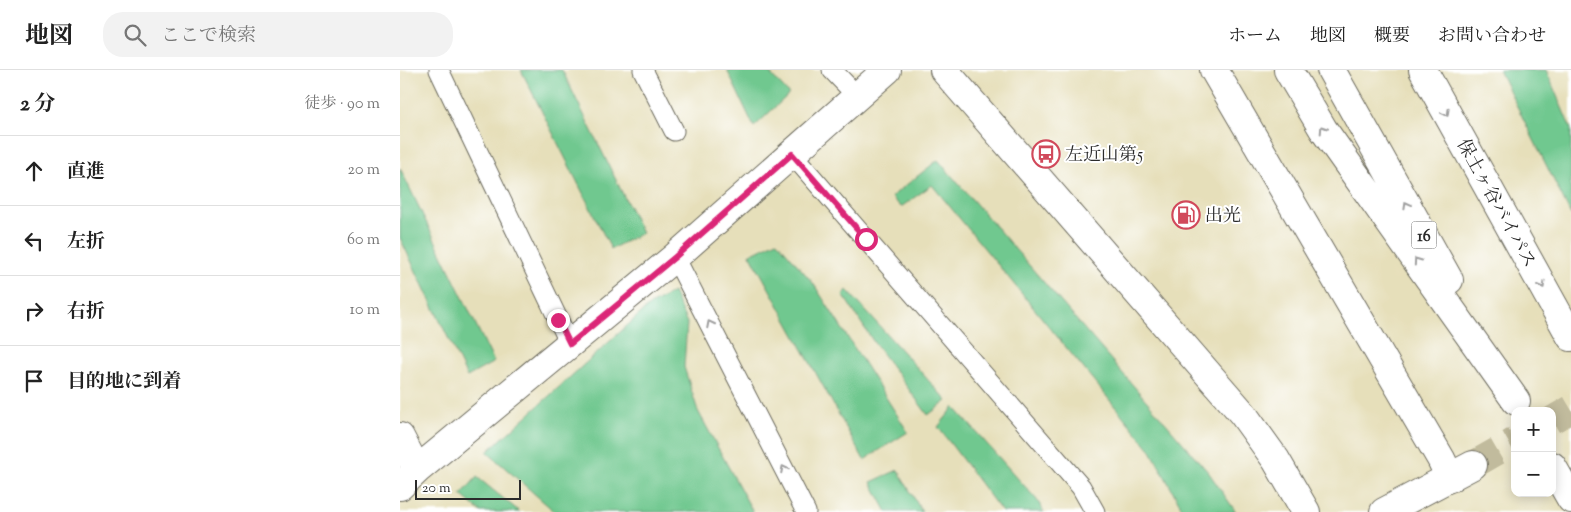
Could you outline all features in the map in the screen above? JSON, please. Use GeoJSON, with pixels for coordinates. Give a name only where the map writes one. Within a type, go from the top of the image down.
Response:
{"type":"FeatureCollection","features":[{"type":"Feature","properties":{"kind":"main road"},"geometry":{"type":"LineString","coordinates":[[400,437],[408,478],[675,257],[887,70]]}},
{"type":"Feature","properties":{"kind":"main road"},"geometry":{"type":"LineString","coordinates":[[944,70],[1243,414],[1276,460],[1306,512]]}},
{"type":"Feature","properties":{"kind":"main road"},"geometry":{"type":"LineString","coordinates":[[1214,70],[1441,459],[1450,478]]}},
{"type":"Feature","properties":{"kind":"main road"},"geometry":{"type":"LineString","coordinates":[[1288,70],[1323,129],[1519,406]]}},
{"type":"Feature","properties":{"kind":"main road","name":"16"},"geometry":{"type":"LineString","coordinates":[[1331,70],[1519,406]]}},
{"type":"Feature","properties":{"kind":"main road","name":"保土ヶ谷バイパス"},"geometry":{"type":"LineString","coordinates":[[1423,70],[1571,337]]}},
{"type":"Feature","properties":{"kind":"main road"},"geometry":{"type":"LineString","coordinates":[[1384,512],[1473,465]]}},
{"type":"Feature","properties":{"kind":"main road"},"geometry":{"type":"LineString","coordinates":[[1556,473],[1571,499]]}},
{"type":"Feature","properties":{"kind":"lane"},"geometry":{"type":"LineString","coordinates":[[438,70],[570,344]]}},
{"type":"Feature","properties":{"kind":"lane"},"geometry":{"type":"LineString","coordinates":[[643,70],[674,131]]}},
{"type":"Feature","properties":{"kind":"lane"},"geometry":{"type":"LineString","coordinates":[[832,70],[858,97]]}},
{"type":"Feature","properties":{"kind":"lane"},"geometry":{"type":"LineString","coordinates":[[792,154],[1081,487],[1095,512]]}},
{"type":"Feature","properties":{"kind":"lane"},"geometry":{"type":"LineString","coordinates":[[675,257],[806,512]]}},
{"type":"Feature","properties":{"kind":"green space"},"geometry":{"type":"Polygon","coordinates":[[[521,70],[562,70],[642,233],[611,249],[521,70]]]}},
{"type":"Feature","properties":{"kind":"green space"},"geometry":{"type":"Polygon","coordinates":[[[727,70],[767,70],[789,94],[754,127],[727,70]]]}},
{"type":"Feature","properties":{"kind":"green space"},"geometry":{"type":"Polygon","coordinates":[[[1499,70],[1546,70],[1571,129],[1571,215],[1499,70]]]}},
{"type":"Feature","properties":{"kind":"green space"},"geometry":{"type":"Polygon","coordinates":[[[938,160],[1209,473],[1236,512],[1184,512],[1150,449],[932,185],[901,207],[891,197],[938,160]]]}},
{"type":"Feature","properties":{"kind":"green space"},"geometry":{"type":"Polygon","coordinates":[[[400,168],[494,362],[467,377],[400,238],[400,168]]]}},
{"type":"Feature","properties":{"kind":"green space"},"geometry":{"type":"Polygon","coordinates":[[[777,241],[813,283],[908,432],[864,460],[750,254],[777,241]]]}},
{"type":"Feature","properties":{"kind":"green space"},"geometry":{"type":"Polygon","coordinates":[[[847,290],[947,401],[928,415],[875,344],[843,295],[847,290]]]}},
{"type":"Feature","properties":{"kind":"green space"},"geometry":{"type":"Polygon","coordinates":[[[673,292],[687,323],[684,367],[698,411],[753,512],[555,512],[487,452],[650,305],[673,292]]]}},
{"type":"Feature","properties":{"kind":"green space"},"geometry":{"type":"Polygon","coordinates":[[[954,407],[1037,500],[1044,512],[1002,512],[938,427],[954,407]]]}},
{"type":"Feature","properties":{"kind":"green space"},"geometry":{"type":"Polygon","coordinates":[[[898,470],[922,512],[887,512],[871,482],[898,470]]]}},
{"type":"Feature","properties":{"kind":"green space"},"geometry":{"type":"Polygon","coordinates":[[[477,477],[520,512],[481,512],[461,495],[477,477]]]}},
{"type":"Feature","properties":{"kind":"tunnel"},"geometry":{"type":"LineString","coordinates":[[1556,418],[1571,409]]}},
{"type":"Feature","properties":{"kind":"tunnel"},"geometry":{"type":"LineString","coordinates":[[1473,465],[1511,443]]}},
{"type":"Feature","properties":{"kind":"place","name":"左近山第5"},"geometry":{"type":"Point","coordinates":[1046,154]}},
{"type":"Feature","properties":{"kind":"place","name":"出光"},"geometry":{"type":"Point","coordinates":[1186,215]}},
{"type":"Feature","properties":{"kind":"route"},"geometry":{"type":"LineString","coordinates":[[558,320],[570,344],[675,257],[792,154],[866,239]]}}]}
